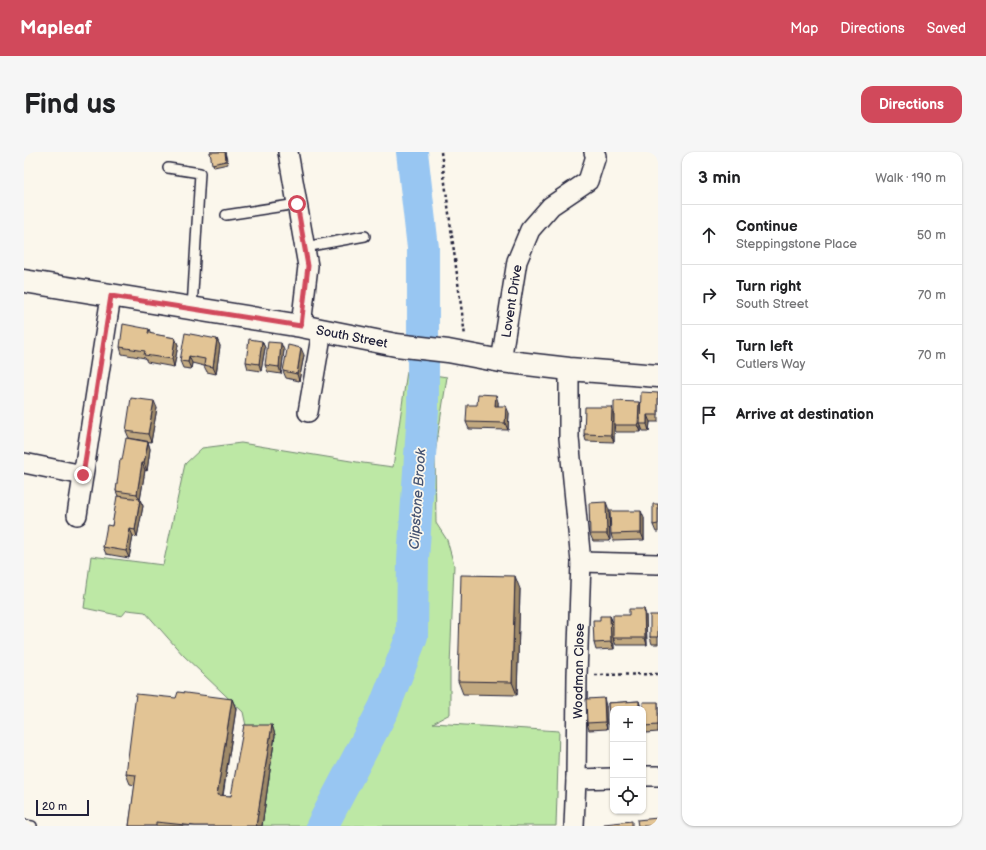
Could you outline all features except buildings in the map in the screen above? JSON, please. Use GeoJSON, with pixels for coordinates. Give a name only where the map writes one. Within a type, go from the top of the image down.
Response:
{"type":"FeatureCollection","features":[{"type":"Feature","properties":{"kind":"street"},"geometry":{"type":"LineString","coordinates":[[288,152],[308,266],[301,326]]}},
{"type":"Feature","properties":{"kind":"street","name":"Lovent Drive"},"geometry":{"type":"LineString","coordinates":[[501,361],[516,261],[530,230],[551,206],[588,181],[596,156],[594,152]]}},
{"type":"Feature","properties":{"kind":"street","name":"South Street"},"geometry":{"type":"LineString","coordinates":[[24,281],[301,326],[396,345],[458,353],[501,361],[569,369],[658,376]]}},
{"type":"Feature","properties":{"kind":"street"},"geometry":{"type":"LineString","coordinates":[[77,515],[111,296]]}},
{"type":"Feature","properties":{"kind":"street"},"geometry":{"type":"LineString","coordinates":[[308,412],[322,331]]}},
{"type":"Feature","properties":{"kind":"street","name":"Woodman Close"},"geometry":{"type":"LineString","coordinates":[[569,369],[569,438],[581,562],[574,826]]}},
{"type":"Feature","properties":{"kind":"street"},"geometry":{"type":"LineString","coordinates":[[24,463],[83,475]]}},
{"type":"Feature","properties":{"kind":"street"},"geometry":{"type":"LineString","coordinates":[[581,562],[658,564]]}},
{"type":"Feature","properties":{"kind":"street"},"geometry":{"type":"LineString","coordinates":[[646,776],[658,776]]}},
{"type":"Feature","properties":{"kind":"street"},"geometry":{"type":"LineString","coordinates":[[576,779],[610,778]]}},
{"type":"Feature","properties":{"kind":"lane"},"geometry":{"type":"LineString","coordinates":[[168,168],[200,173],[192,309]]}},
{"type":"Feature","properties":{"kind":"lane"},"geometry":{"type":"LineString","coordinates":[[226,215],[297,204]]}},
{"type":"Feature","properties":{"kind":"lane"},"geometry":{"type":"LineString","coordinates":[[305,247],[365,236]]}},
{"type":"Feature","properties":{"kind":"lane"},"geometry":{"type":"LineString","coordinates":[[24,825],[32,826]]}},
{"type":"Feature","properties":{"kind":"path"},"geometry":{"type":"LineString","coordinates":[[441,152],[458,353]]}},
{"type":"Feature","properties":{"kind":"path"},"geometry":{"type":"LineString","coordinates":[[577,675],[658,674]]}},
{"type":"Feature","properties":{"kind":"green space"},"geometry":{"type":"Polygon","coordinates":[[[407,371],[447,377],[435,454],[436,523],[447,540],[454,565],[450,667],[450,714],[433,723],[559,731],[556,826],[262,826],[275,735],[248,735],[243,712],[183,655],[145,612],[127,610],[122,616],[84,608],[91,556],[163,565],[185,464],[202,448],[241,443],[393,467],[407,371]]]}},
{"type":"Feature","properties":{"kind":"waterway","name":"Clipstone Brook"},"geometry":{"type":"LineString","coordinates":[[322,826],[384,708],[412,636],[413,560],[423,411],[423,248],[412,152]]}},
{"type":"Feature","properties":{"kind":"route"},"geometry":{"type":"LineString","coordinates":[[83,475],[111,296],[301,326],[308,266],[297,204]]}}]}
